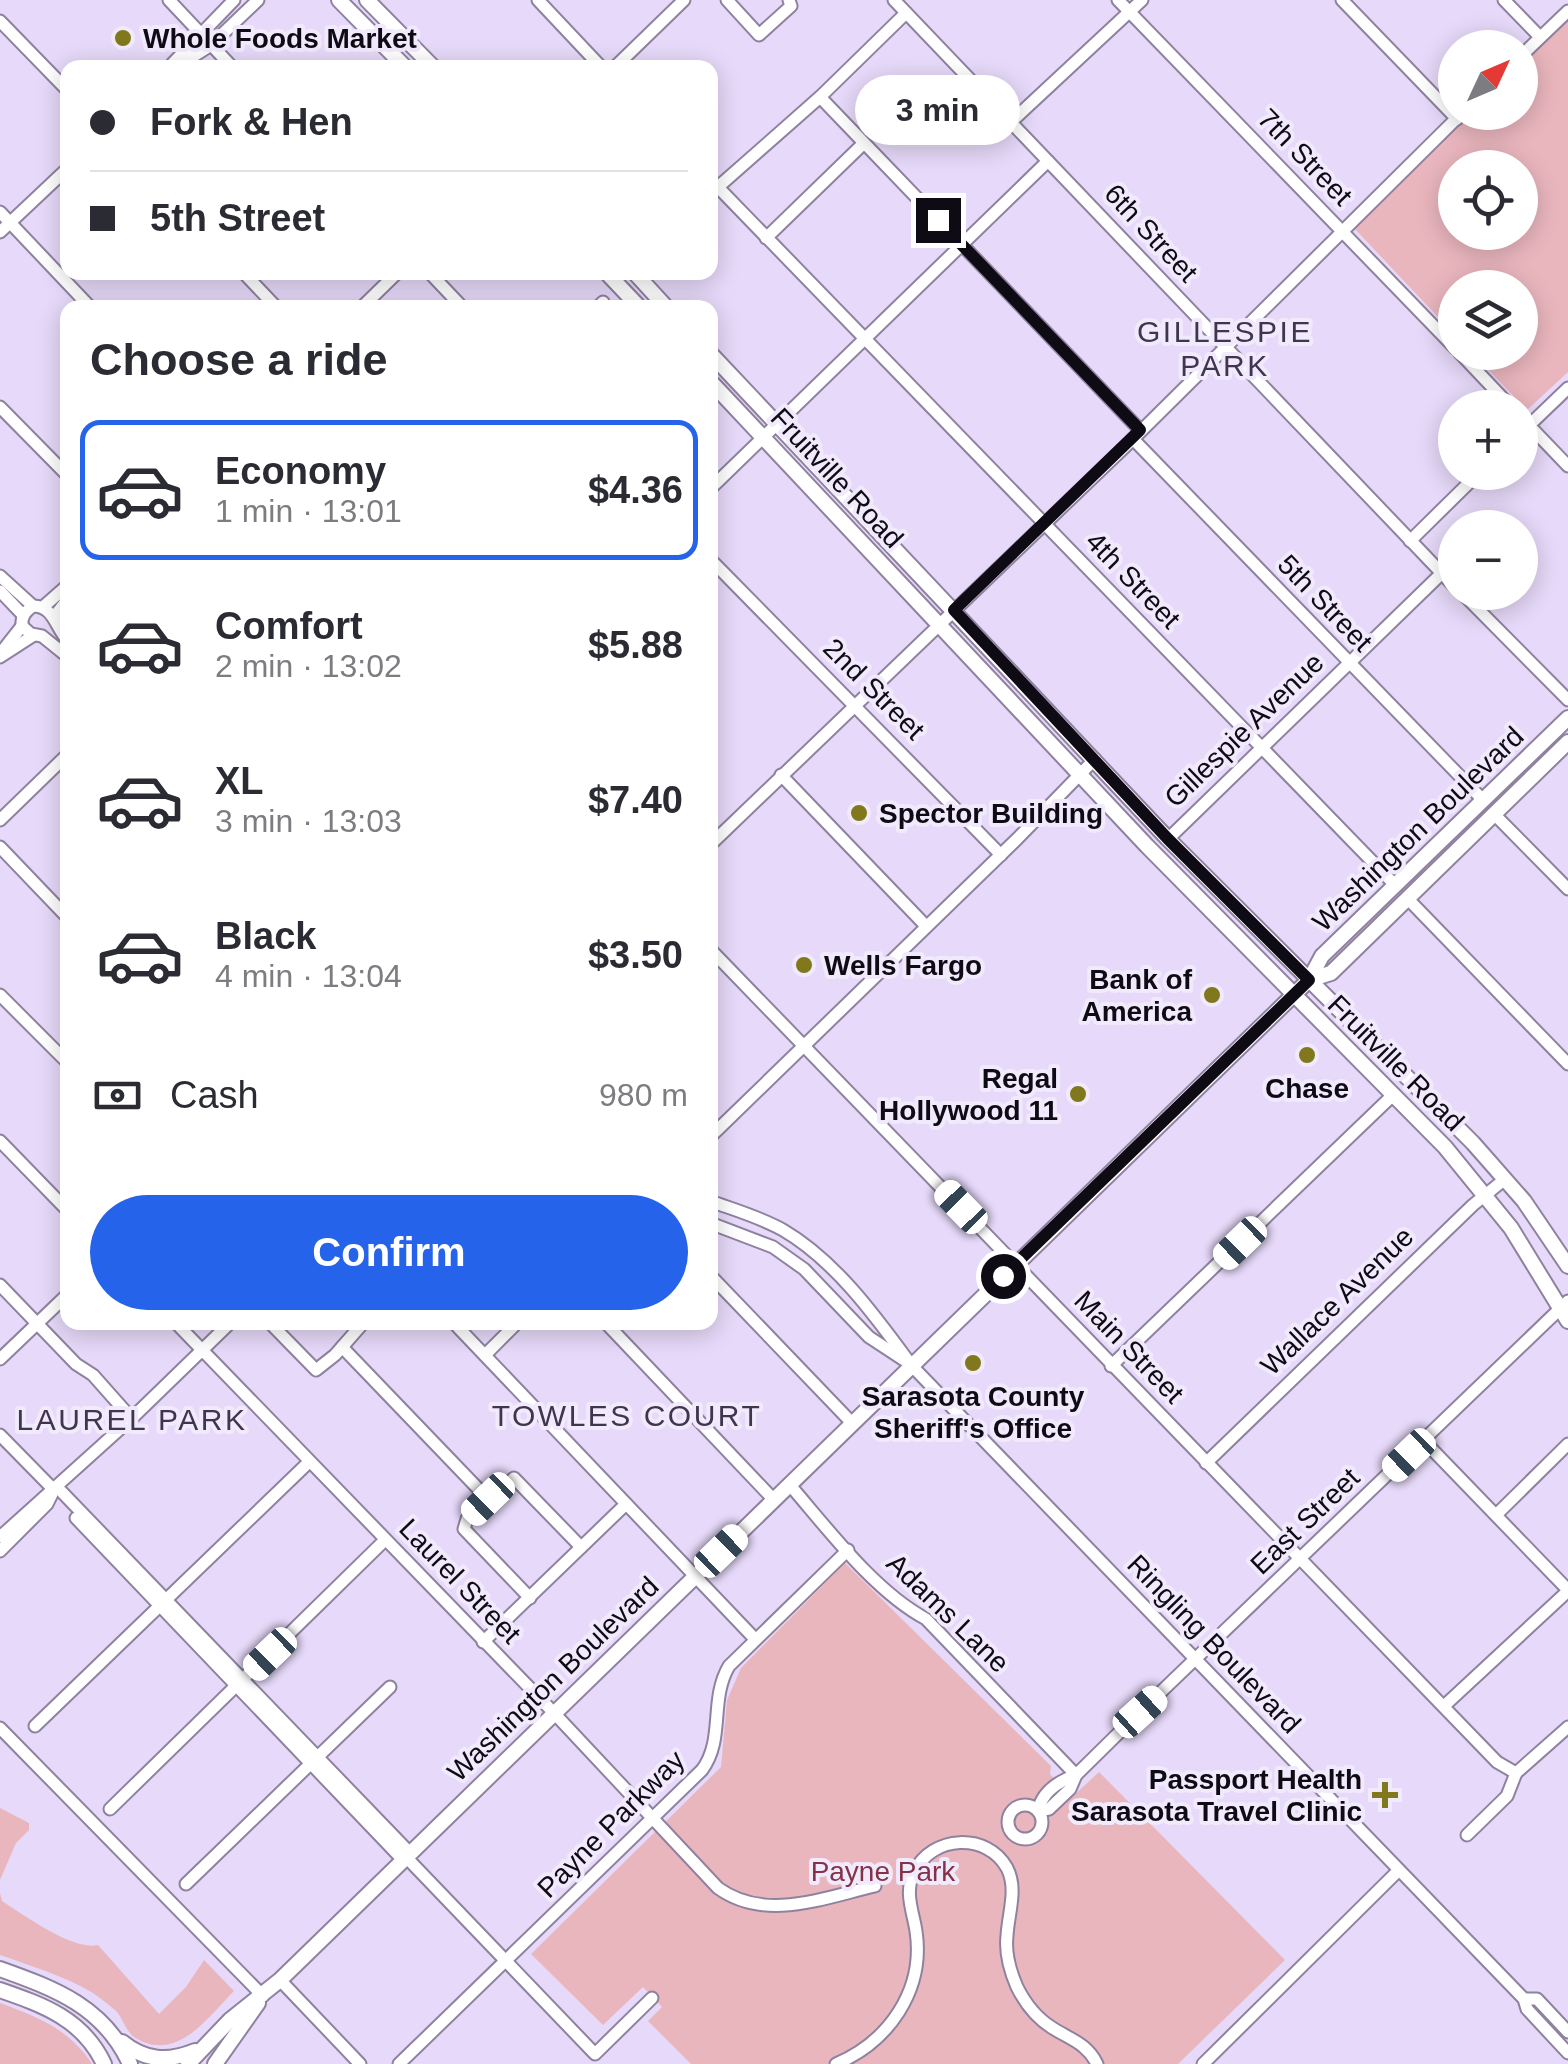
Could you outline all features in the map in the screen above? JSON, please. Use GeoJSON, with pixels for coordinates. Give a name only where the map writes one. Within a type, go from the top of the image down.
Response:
{"type":"FeatureCollection","features":[{"type":"Feature","properties":{"kind":"main road"},"geometry":{"type":"LineString","coordinates":[[338,0],[398,60]]}},
{"type":"Feature","properties":{"kind":"main road"},"geometry":{"type":"LineString","coordinates":[[367,0],[426,60]]}},
{"type":"Feature","properties":{"kind":"main road"},"geometry":{"type":"LineString","coordinates":[[614,280],[632,300]]}},
{"type":"Feature","properties":{"kind":"main road"},"geometry":{"type":"LineString","coordinates":[[641,280],[660,300]]}},
{"type":"Feature","properties":{"kind":"main road","name":"Fruitville Road"},"geometry":{"type":"LineString","coordinates":[[718,360],[1168,839],[1504,1179],[1568,1266]]}},
{"type":"Feature","properties":{"kind":"main road","name":"Fruitville Road"},"geometry":{"type":"LineString","coordinates":[[718,390],[1293,995],[1446,1147],[1486,1195],[1566,1310]]}},
{"type":"Feature","properties":{"kind":"main road"},"geometry":{"type":"LineString","coordinates":[[1494,814],[1497,798],[1554,743],[1563,723]]}},
{"type":"Feature","properties":{"kind":"main road","name":"Washington Boulevard"},"geometry":{"type":"LineString","coordinates":[[188,2064],[230,2020],[280,1980],[1309,980],[1322,956],[1563,723]]}},
{"type":"Feature","properties":{"kind":"main road","name":"Washington Boulevard"},"geometry":{"type":"LineString","coordinates":[[1309,980],[1331,972],[1568,742]]}},
{"type":"Feature","properties":{"kind":"main road"},"geometry":{"type":"LineString","coordinates":[[0,1969],[65,1994],[84,2006],[114,2036],[145,2056],[177,2059],[200,2049]]}},
{"type":"Feature","properties":{"kind":"main road"},"geometry":{"type":"LineString","coordinates":[[0,1990],[64,2016],[91,2042],[104,2064]]}},
{"type":"Feature","properties":{"kind":"main road","name":"Washington Boulevard"},"geometry":{"type":"LineString","coordinates":[[216,2064],[263,1996]]}},
{"type":"Feature","properties":{"kind":"main road"},"geometry":{"type":"LineString","coordinates":[[114,2036],[130,2064]]}},
{"type":"Feature","properties":{"kind":"street"},"geometry":{"type":"LineString","coordinates":[[169,0],[225,60]]}},
{"type":"Feature","properties":{"kind":"street"},"geometry":{"type":"LineString","coordinates":[[178,60],[234,0]]}},
{"type":"Feature","properties":{"kind":"street"},"geometry":{"type":"LineString","coordinates":[[186,60],[211,45],[258,0]]}},
{"type":"Feature","properties":{"kind":"street"},"geometry":{"type":"LineString","coordinates":[[538,0],[594,60]]}},
{"type":"Feature","properties":{"kind":"street"},"geometry":{"type":"LineString","coordinates":[[622,60],[684,0]]}},
{"type":"Feature","properties":{"kind":"street"},"geometry":{"type":"LineString","coordinates":[[727,0],[759,35],[791,6],[789,0]]}},
{"type":"Feature","properties":{"kind":"street","name":"6th Street"},"geometry":{"type":"LineString","coordinates":[[894,0],[1438,570]]}},
{"type":"Feature","properties":{"kind":"street","name":"7th Street"},"geometry":{"type":"LineString","coordinates":[[1118,0],[1438,331]]}},
{"type":"Feature","properties":{"kind":"street"},"geometry":{"type":"LineString","coordinates":[[1011,122],[1142,0]]}},
{"type":"Feature","properties":{"kind":"street"},"geometry":{"type":"LineString","coordinates":[[1342,0],[1438,94]]}},
{"type":"Feature","properties":{"kind":"street"},"geometry":{"type":"LineString","coordinates":[[1504,0],[1540,38],[1568,11]]}},
{"type":"Feature","properties":{"kind":"street"},"geometry":{"type":"LineString","coordinates":[[718,183],[820,97],[906,13]]}},
{"type":"Feature","properties":{"kind":"street"},"geometry":{"type":"LineString","coordinates":[[0,21],[60,83]]}},
{"type":"Feature","properties":{"kind":"street","name":"5th Street"},"geometry":{"type":"LineString","coordinates":[[820,97],[1349,664],[1483,800]]}},
{"type":"Feature","properties":{"kind":"street"},"geometry":{"type":"LineString","coordinates":[[718,838],[1446,130]]}},
{"type":"Feature","properties":{"kind":"street"},"geometry":{"type":"LineString","coordinates":[[766,238],[864,143]]}},
{"type":"Feature","properties":{"kind":"street"},"geometry":{"type":"LineString","coordinates":[[718,481],[1048,161]]}},
{"type":"Feature","properties":{"kind":"street"},"geometry":{"type":"LineString","coordinates":[[0,232],[60,175]]}},
{"type":"Feature","properties":{"kind":"street","name":"4th Street"},"geometry":{"type":"LineString","coordinates":[[718,192],[865,338],[1396,886]]}},
{"type":"Feature","properties":{"kind":"street"},"geometry":{"type":"LineString","coordinates":[[0,212],[60,274]]}},
{"type":"Feature","properties":{"kind":"street"},"geometry":{"type":"LineString","coordinates":[[65,280],[84,300]]}},
{"type":"Feature","properties":{"kind":"street"},"geometry":{"type":"LineString","coordinates":[[251,280],[269,300]]}},
{"type":"Feature","properties":{"kind":"street"},"geometry":{"type":"LineString","coordinates":[[369,300],[390,280]]}},
{"type":"Feature","properties":{"kind":"street"},"geometry":{"type":"LineString","coordinates":[[437,280],[455,300]]}},
{"type":"Feature","properties":{"kind":"street","name":"7th Street"},"geometry":{"type":"LineString","coordinates":[[1476,370],[1495,390]]}},
{"type":"Feature","properties":{"kind":"street"},"geometry":{"type":"LineString","coordinates":[[1538,413],[1568,388]]}},
{"type":"Feature","properties":{"kind":"street"},"geometry":{"type":"LineString","coordinates":[[0,407],[60,468]]}},
{"type":"Feature","properties":{"kind":"street"},"geometry":{"type":"LineString","coordinates":[[1538,439],[1568,466]]}},
{"type":"Feature","properties":{"kind":"street"},"geometry":{"type":"LineString","coordinates":[[1410,541],[1462,490]]}},
{"type":"Feature","properties":{"kind":"street","name":"2nd Street"},"geometry":{"type":"LineString","coordinates":[[718,567],[1001,854]]}},
{"type":"Feature","properties":{"kind":"street"},"geometry":{"type":"LineString","coordinates":[[0,576],[60,629]]}},
{"type":"Feature","properties":{"kind":"street","name":"Gillespie Avenue"},"geometry":{"type":"LineString","coordinates":[[1168,839],[1438,578]]}},
{"type":"Feature","properties":{"kind":"street"},"geometry":{"type":"LineString","coordinates":[[0,591],[22,620],[60,651]]}},
{"type":"Feature","properties":{"kind":"street"},"geometry":{"type":"LineString","coordinates":[[0,655],[22,620],[60,591]]}},
{"type":"Feature","properties":{"kind":"street"},"geometry":{"type":"LineString","coordinates":[[1478,610],[1568,700]]}},
{"type":"Feature","properties":{"kind":"street"},"geometry":{"type":"LineString","coordinates":[[0,655],[51,630],[60,611]]}},
{"type":"Feature","properties":{"kind":"street"},"geometry":{"type":"LineString","coordinates":[[718,1130],[1094,759]]}},
{"type":"Feature","properties":{"kind":"street"},"geometry":{"type":"LineString","coordinates":[[0,820],[60,762]]}},
{"type":"Feature","properties":{"kind":"street"},"geometry":{"type":"LineString","coordinates":[[781,775],[926,926]]}},
{"type":"Feature","properties":{"kind":"street"},"geometry":{"type":"LineString","coordinates":[[1494,814],[1568,889]]}},
{"type":"Feature","properties":{"kind":"street"},"geometry":{"type":"LineString","coordinates":[[0,847],[60,910]]}},
{"type":"Feature","properties":{"kind":"street"},"geometry":{"type":"LineString","coordinates":[[1407,898],[1568,1064]]}},
{"type":"Feature","properties":{"kind":"street","name":"Main Street"},"geometry":{"type":"LineString","coordinates":[[718,957],[1300,1561],[1497,1762],[1516,1773]]}},
{"type":"Feature","properties":{"kind":"street"},"geometry":{"type":"LineString","coordinates":[[0,994],[60,1055]]}},
{"type":"Feature","properties":{"kind":"street"},"geometry":{"type":"LineString","coordinates":[[1111,1366],[1393,1095]]}},
{"type":"Feature","properties":{"kind":"street"},"geometry":{"type":"LineString","coordinates":[[0,1141],[60,1202]]}},
{"type":"Feature","properties":{"kind":"street","name":"Wallace Avenue"},"geometry":{"type":"LineString","coordinates":[[1206,1463],[1504,1179]]}},
{"type":"Feature","properties":{"kind":"street","name":"Ringling Boulevard"},"geometry":{"type":"LineString","coordinates":[[718,1204],[784,1231],[812,1252],[878,1321],[912,1366],[1524,1999],[1527,2009],[1568,2053]]}},
{"type":"Feature","properties":{"kind":"street","name":"Ringling Boulevard"},"geometry":{"type":"LineString","coordinates":[[718,1226],[773,1247],[789,1258],[869,1336],[912,1366]]}},
{"type":"Feature","properties":{"kind":"street"},"geometry":{"type":"LineString","coordinates":[[718,1283],[852,1423]]}},
{"type":"Feature","properties":{"kind":"street"},"geometry":{"type":"LineString","coordinates":[[0,1285],[76,1364],[93,1375],[132,1419]]}},
{"type":"Feature","properties":{"kind":"street"},"geometry":{"type":"LineString","coordinates":[[0,1359],[60,1302]]}},
{"type":"Feature","properties":{"kind":"street","name":"East Street"},"geometry":{"type":"LineString","coordinates":[[1038,1811],[1049,1809],[1070,1788],[1076,1775],[1566,1310]]}},
{"type":"Feature","properties":{"kind":"street","name":"Laurel Street"},"geometry":{"type":"LineString","coordinates":[[183,1330],[718,1888],[739,1900],[782,1906],[875,1886]]}},
{"type":"Feature","properties":{"kind":"street"},"geometry":{"type":"LineString","coordinates":[[0,1536],[132,1419],[223,1330]]}},
{"type":"Feature","properties":{"kind":"street"},"geometry":{"type":"LineString","coordinates":[[277,1330],[316,1370],[357,1330]]}},
{"type":"Feature","properties":{"kind":"street"},"geometry":{"type":"LineString","coordinates":[[461,1330],[755,1640]]}},
{"type":"Feature","properties":{"kind":"street"},"geometry":{"type":"LineString","coordinates":[[485,1354],[510,1330]]}},
{"type":"Feature","properties":{"kind":"street"},"geometry":{"type":"LineString","coordinates":[[613,1330],[774,1500]]}},
{"type":"Feature","properties":{"kind":"street"},"geometry":{"type":"LineString","coordinates":[[342,1348],[488,1499]]}},
{"type":"Feature","properties":{"kind":"street"},"geometry":{"type":"LineString","coordinates":[[0,1435],[595,2054],[652,1998]]}},
{"type":"Feature","properties":{"kind":"street"},"geometry":{"type":"LineString","coordinates":[[1424,1441],[1568,1590],[1444,1706]]}},
{"type":"Feature","properties":{"kind":"street"},"geometry":{"type":"LineString","coordinates":[[1496,1515],[1568,1444]]}},
{"type":"Feature","properties":{"kind":"street"},"geometry":{"type":"LineString","coordinates":[[35,1726],[309,1462]]}},
{"type":"Feature","properties":{"kind":"street"},"geometry":{"type":"LineString","coordinates":[[530,1598],[464,1529],[467,1520],[488,1499],[509,1479],[516,1478],[581,1548]]}},
{"type":"Feature","properties":{"kind":"street","name":"Adams Lane"},"geometry":{"type":"LineString","coordinates":[[789,1484],[901,1604],[926,1619],[1076,1775]]}},
{"type":"Feature","properties":{"kind":"street"},"geometry":{"type":"LineString","coordinates":[[0,1551],[55,1490]]}},
{"type":"Feature","properties":{"kind":"street"},"geometry":{"type":"LineString","coordinates":[[483,1642],[626,1504]]}},
{"type":"Feature","properties":{"kind":"street"},"geometry":{"type":"LineString","coordinates":[[110,1809],[385,1540]]}},
{"type":"Feature","properties":{"kind":"street","name":"Payne Parkway"},"geometry":{"type":"LineString","coordinates":[[399,2064],[712,1758],[720,1682],[729,1666],[848,1550]]}},
{"type":"Feature","properties":{"kind":"street"},"geometry":{"type":"LineString","coordinates":[[186,1884],[390,1687]]}},
{"type":"Feature","properties":{"kind":"street"},"geometry":{"type":"LineString","coordinates":[[1467,1835],[1507,1796],[1516,1773],[1568,1726]]}},
{"type":"Feature","properties":{"kind":"street"},"geometry":{"type":"LineString","coordinates":[[0,1728],[263,1996]]}},
{"type":"Feature","properties":{"kind":"street"},"geometry":{"type":"LineString","coordinates":[[836,2064],[877,2041],[906,2000],[917,1946],[909,1894],[916,1869],[926,1856],[941,1847],[969,1842],[988,1848],[1011,1879],[1006,1938],[1009,1966],[1026,2002],[1047,2024],[1088,2049],[1098,2064]]}},
{"type":"Feature","properties":{"kind":"street"},"geometry":{"type":"LineString","coordinates":[[1203,2064],[1398,1871]]}},
{"type":"Feature","properties":{"kind":"street"},"geometry":{"type":"LineString","coordinates":[[280,1980],[360,2064]]}},
{"type":"Feature","properties":{"kind":"street","name":"Ringling Boulevard"},"geometry":{"type":"LineString","coordinates":[[1524,1999],[1537,1999],[1568,2032]]}},
{"type":"Feature","properties":{"kind":"green space"},"geometry":{"type":"Polygon","coordinates":[[[1568,20],[1568,372],[1538,400],[1538,390],[1508,390],[1488,370],[1538,370],[1538,270],[1438,270],[1438,317],[1354,228],[1455,130],[1538,130],[1538,49],[1568,20]]]}},
{"type":"Feature","properties":{"kind":"green space","name":"Payne Park"},"geometry":{"type":"Polygon","coordinates":[[[845,1563],[1051,1766],[1050,1774],[1072,1797],[1099,1772],[1285,1960],[1178,2064],[691,2064],[648,2021],[662,2007],[643,1987],[603,2025],[531,1954],[721,1767],[727,1700],[741,1668],[845,1563]]]}},
{"type":"Feature","properties":{"kind":"green space"},"geometry":{"type":"Polygon","coordinates":[[[0,1808],[29,1823],[29,1830],[16,1843],[0,1880],[0,1808]]]}},
{"type":"Feature","properties":{"kind":"green space"},"geometry":{"type":"Polygon","coordinates":[[[0,1893],[2,1901],[49,1930],[76,1943],[98,1945],[159,2014],[186,1987],[204,1960],[234,1991],[190,2034],[164,2045],[150,2044],[134,2037],[117,2012],[93,1993],[0,1955],[0,1893]]]}},
{"type":"Feature","properties":{"kind":"green space"},"geometry":{"type":"Polygon","coordinates":[[[0,2003],[63,2033],[92,2064],[0,2064],[0,2003]]]}},
{"type":"Feature","properties":{"kind":"place","name":"Whole Foods Market"},"geometry":{"type":"Point","coordinates":[123,38]}},
{"type":"Feature","properties":{"kind":"place","name":"Spector Building"},"geometry":{"type":"Point","coordinates":[859,813]}},
{"type":"Feature","properties":{"kind":"place","name":"Wells Fargo"},"geometry":{"type":"Point","coordinates":[804,965]}},
{"type":"Feature","properties":{"kind":"place","name":"Bank of America"},"geometry":{"type":"Point","coordinates":[1212,995]}},
{"type":"Feature","properties":{"kind":"place","name":"Chase"},"geometry":{"type":"Point","coordinates":[1307,1055]}},
{"type":"Feature","properties":{"kind":"place","name":"Regal Hollywood 11"},"geometry":{"type":"Point","coordinates":[1078,1094]}},
{"type":"Feature","properties":{"kind":"place","name":"Sarasota County Sheriff's Office"},"geometry":{"type":"Point","coordinates":[973,1363]}},
{"type":"Feature","properties":{"kind":"place","name":"Passport Health Sarasota Travel Clinic"},"geometry":{"type":"Point","coordinates":[1385,1795]}},
{"type":"Feature","properties":{"kind":"district","name":"GILLESPIE PARK"},"geometry":{"type":"Point","coordinates":[1225,348]}},
{"type":"Feature","properties":{"kind":"district","name":"TOWLES COURT"},"geometry":{"type":"Point","coordinates":[627,1415]}},
{"type":"Feature","properties":{"kind":"district","name":"LAUREL PARK"},"geometry":{"type":"Point","coordinates":[132,1419]}},
{"type":"Feature","properties":{"kind":"route"},"geometry":{"type":"LineString","coordinates":[[938,220],[1140,430],[954,610],[1119,788],[1309,980],[1003,1276]]}}]}
